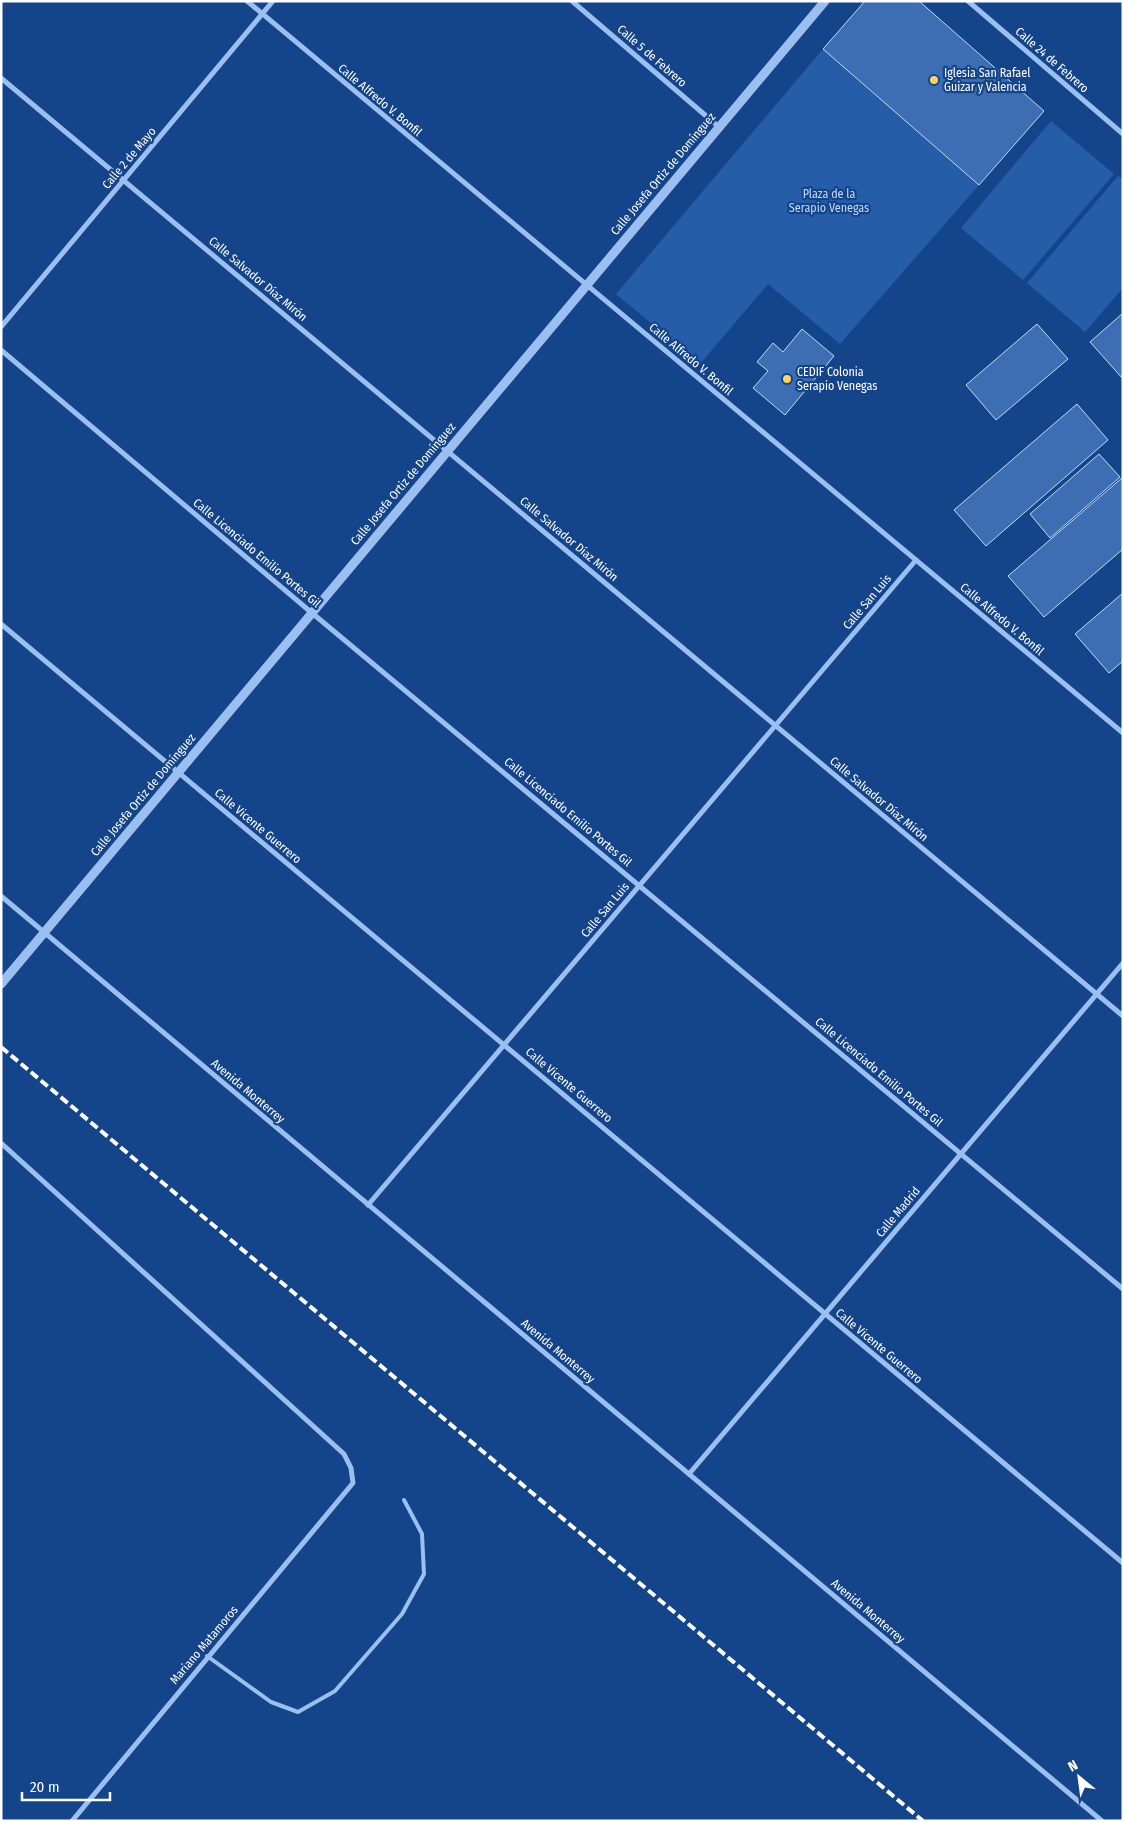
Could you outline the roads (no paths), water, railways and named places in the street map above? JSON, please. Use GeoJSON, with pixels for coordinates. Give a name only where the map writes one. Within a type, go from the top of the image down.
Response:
{"type":"FeatureCollection","features":[{"type":"Feature","properties":{"kind":"street","name":"Calle Alfredo V. Bonfil"},"geometry":{"type":"LineString","coordinates":[[247,1],[1123,733]]}},
{"type":"Feature","properties":{"kind":"street","name":"Calle 2 de Mayo"},"geometry":{"type":"LineString","coordinates":[[1,327],[273,1]]}},
{"type":"Feature","properties":{"kind":"street","name":"Calle 5 de Febrero"},"geometry":{"type":"LineString","coordinates":[[572,1],[719,127]]}},
{"type":"Feature","properties":{"kind":"street","name":"Calle Josefa Ortiz de Domínguez"},"geometry":{"type":"LineString","coordinates":[[1,984],[824,1]]}},
{"type":"Feature","properties":{"kind":"street","name":"Calle 24 de Febrero"},"geometry":{"type":"LineString","coordinates":[[968,1],[1123,134]]}},
{"type":"Feature","properties":{"kind":"street","name":"Calle Salvador Díaz Mirón"},"geometry":{"type":"LineString","coordinates":[[1,78],[1123,1016]]}},
{"type":"Feature","properties":{"kind":"street","name":"Calle Licenciado Emilio Portes Gil"},"geometry":{"type":"LineString","coordinates":[[1,350],[312,613],[640,884],[1123,1289]]}},
{"type":"Feature","properties":{"kind":"street","name":"Calle San Luis"},"geometry":{"type":"LineString","coordinates":[[368,1205],[916,560]]}},
{"type":"Feature","properties":{"kind":"street","name":"Calle Vicente Guerrero"},"geometry":{"type":"LineString","coordinates":[[1,624],[1123,1563]]}},
{"type":"Feature","properties":{"kind":"street","name":"Avenida Monterrey"},"geometry":{"type":"LineString","coordinates":[[1,896],[1102,1821]]}},
{"type":"Feature","properties":{"kind":"street","name":"Calle Madrid"},"geometry":{"type":"LineString","coordinates":[[689,1474],[1123,963]]}},
{"type":"Feature","properties":{"kind":"street","name":"Mariano Matamoros"},"geometry":{"type":"LineString","coordinates":[[1,1143],[344,1454],[352,1468],[353,1483],[207,1656],[72,1821]]}},
{"type":"Feature","properties":{"kind":"lane"},"geometry":{"type":"LineString","coordinates":[[207,1656],[271,1702],[298,1712],[335,1691],[402,1614],[424,1574],[422,1534],[404,1500]]}},
{"type":"Feature","properties":{"kind":"railway"},"geometry":{"type":"LineString","coordinates":[[1,1047],[923,1821]]}},
{"type":"Feature","properties":{"kind":"place","name":"Iglesia San Rafael Guizar y Valencia"},"geometry":{"type":"Point","coordinates":[934,80]}},
{"type":"Feature","properties":{"kind":"place","name":"CEDIF Colonia Serapio Venegas"},"geometry":{"type":"Point","coordinates":[787,379]}},
{"type":"Feature","properties":{"kind":"park label","name":"Plaza de la Serapio Venegas"},"geometry":{"type":"Point","coordinates":[829,201]}}]}
